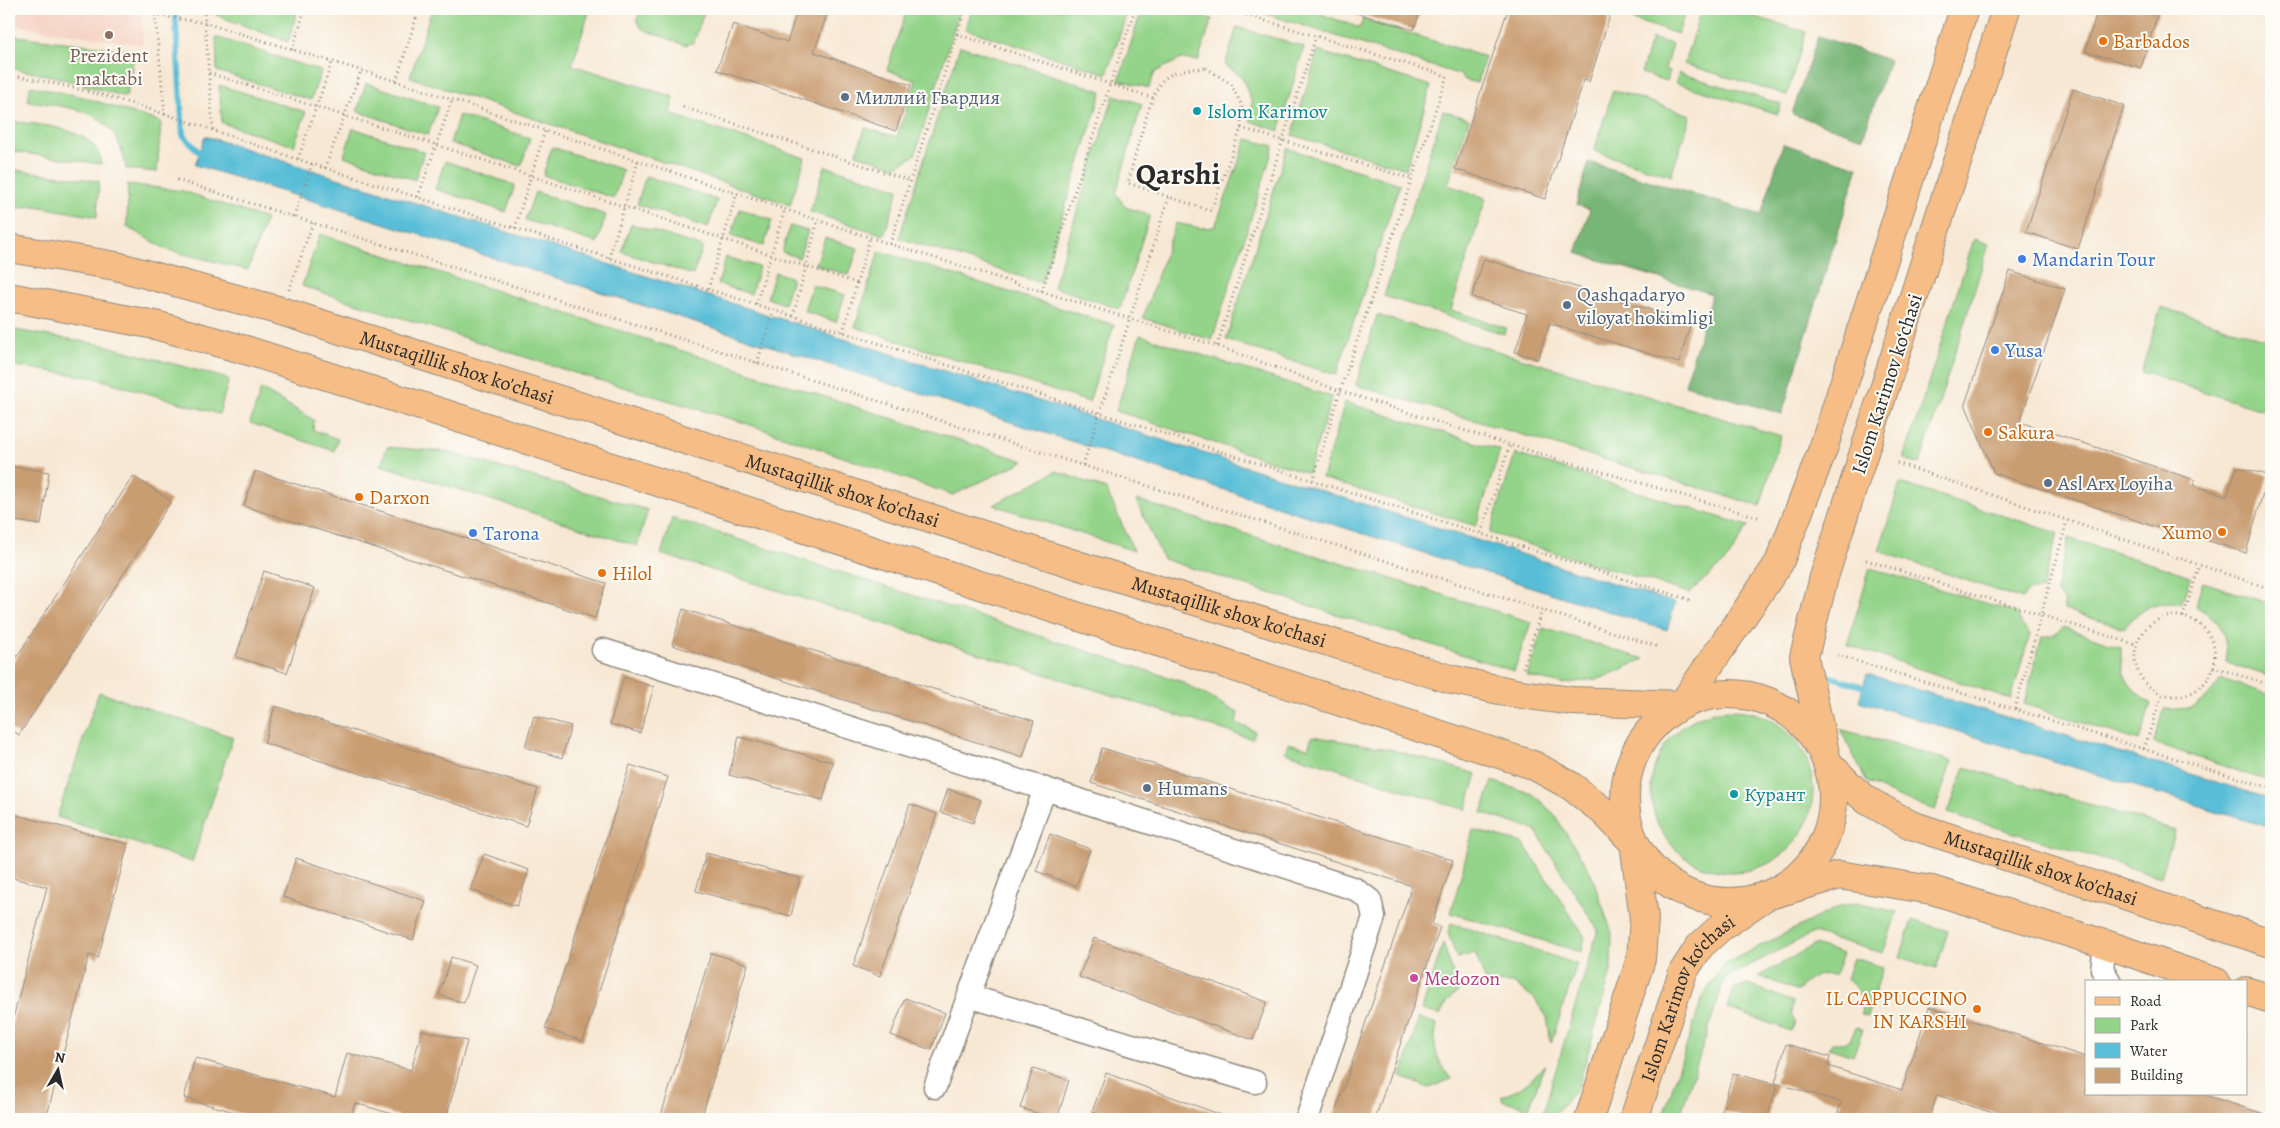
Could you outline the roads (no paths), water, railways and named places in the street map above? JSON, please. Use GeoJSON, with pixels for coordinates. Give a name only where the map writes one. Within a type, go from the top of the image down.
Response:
{"type":"FeatureCollection","features":[{"type":"Feature","properties":{"kind":"main road","name":"Islom Karimov ko‘chasi"},"geometry":{"type":"LineString","coordinates":[[1682,705],[1779,563],[1824,446],[1964,9]]}},
{"type":"Feature","properties":{"kind":"main road","name":"Islom Karimov ko‘chasi"},"geometry":{"type":"LineString","coordinates":[[1634,1119],[1683,972],[1700,946],[1721,927],[1766,896],[1794,880],[1816,856],[1830,827],[1834,794],[1804,657],[1824,577],[2006,9]]}},
{"type":"Feature","properties":{"kind":"main road","name":"Mustaqillik shox ko'chasi"},"geometry":{"type":"LineString","coordinates":[[9,248],[116,266],[281,311],[1087,568],[1454,680],[1514,693],[1572,702],[1682,705]]}},
{"type":"Feature","properties":{"kind":"main road"},"geometry":{"type":"LineString","coordinates":[[9,297],[155,325],[250,351],[1494,751],[1533,765],[1571,786],[1604,812],[1634,843],[1652,868],[1676,888],[1704,899],[1735,902],[1766,896],[1839,875],[1932,890],[2105,944],[2210,980]]}},
{"type":"Feature","properties":{"kind":"main road"},"geometry":{"type":"LineString","coordinates":[[1589,1119],[1641,959],[1644,918],[1634,843],[1625,812],[1626,780],[1636,750],[1656,724],[1682,705],[1715,695],[1750,696],[1783,709],[1810,732],[1827,762]]}},
{"type":"Feature","properties":{"kind":"main road","name":"Mustaqillik shox ko'chasi"},"geometry":{"type":"LineString","coordinates":[[1827,762],[1851,787],[1868,801],[1911,825],[2271,943]]}},
{"type":"Feature","properties":{"kind":"main road"},"geometry":{"type":"LineString","coordinates":[[2248,992],[2271,999]]}},
{"type":"Feature","properties":{"kind":"lane"},"geometry":{"type":"LineString","coordinates":[[603,650],[1046,789],[1355,890],[1370,900],[1374,916],[1307,1119]]}},
{"type":"Feature","properties":{"kind":"lane"},"geometry":{"type":"LineString","coordinates":[[935,1087],[1046,789]]}},
{"type":"Feature","properties":{"kind":"lane"},"geometry":{"type":"LineString","coordinates":[[2105,944],[2102,969],[2109,980]]}},
{"type":"Feature","properties":{"kind":"lane"},"geometry":{"type":"LineString","coordinates":[[969,996],[1255,1082]]}},
{"type":"Feature","properties":{"kind":"water"},"geometry":{"type":"Polygon","coordinates":[[[205,136],[1675,603],[1667,630],[195,165],[205,136]]]}},
{"type":"Feature","properties":{"kind":"water"},"geometry":{"type":"Polygon","coordinates":[[[1867,674],[2271,799],[2271,828],[1859,701],[1867,674]]]}},
{"type":"Feature","properties":{"kind":"waterway"},"geometry":{"type":"LineString","coordinates":[[175,9],[183,135],[199,152],[205,154]]}},
{"type":"Feature","properties":{"kind":"waterway"},"geometry":{"type":"LineString","coordinates":[[1828,676],[1871,689]]}},
{"type":"Feature","properties":{"kind":"place","name":"Prezident maktabi"},"geometry":{"type":"Point","coordinates":[109,35]}},
{"type":"Feature","properties":{"kind":"place","name":"Barbados"},"geometry":{"type":"Point","coordinates":[2103,41]}},
{"type":"Feature","properties":{"kind":"place","name":"Миллий Гвардия"},"geometry":{"type":"Point","coordinates":[845,97]}},
{"type":"Feature","properties":{"kind":"place","name":"Islom Karimov"},"geometry":{"type":"Point","coordinates":[1197,111]}},
{"type":"Feature","properties":{"kind":"place","name":"Mandarin Tour"},"geometry":{"type":"Point","coordinates":[2022,259]}},
{"type":"Feature","properties":{"kind":"place","name":"Qashqadaryo viloyat hokimligi"},"geometry":{"type":"Point","coordinates":[1567,305]}},
{"type":"Feature","properties":{"kind":"place","name":"Yusa"},"geometry":{"type":"Point","coordinates":[1995,350]}},
{"type":"Feature","properties":{"kind":"place","name":"Sakura"},"geometry":{"type":"Point","coordinates":[1988,432]}},
{"type":"Feature","properties":{"kind":"place","name":"Asl Arx Loyiha"},"geometry":{"type":"Point","coordinates":[2048,483]}},
{"type":"Feature","properties":{"kind":"place","name":"Darxon"},"geometry":{"type":"Point","coordinates":[359,497]}},
{"type":"Feature","properties":{"kind":"place","name":"Xumo"},"geometry":{"type":"Point","coordinates":[2222,532]}},
{"type":"Feature","properties":{"kind":"place","name":"Tarona"},"geometry":{"type":"Point","coordinates":[473,533]}},
{"type":"Feature","properties":{"kind":"place","name":"Hilol"},"geometry":{"type":"Point","coordinates":[602,573]}},
{"type":"Feature","properties":{"kind":"place","name":"Humans"},"geometry":{"type":"Point","coordinates":[1147,788]}},
{"type":"Feature","properties":{"kind":"place","name":"Курант"},"geometry":{"type":"Point","coordinates":[1734,794]}},
{"type":"Feature","properties":{"kind":"place","name":"Medozon"},"geometry":{"type":"Point","coordinates":[1414,978]}},
{"type":"Feature","properties":{"kind":"place","name":"IL CAPPUCCINO IN KARSHI"},"geometry":{"type":"Point","coordinates":[1977,1009]}},
{"type":"Feature","properties":{"kind":"district","name":"Qarshi"},"geometry":{"type":"Point","coordinates":[1178,174]}}]}
